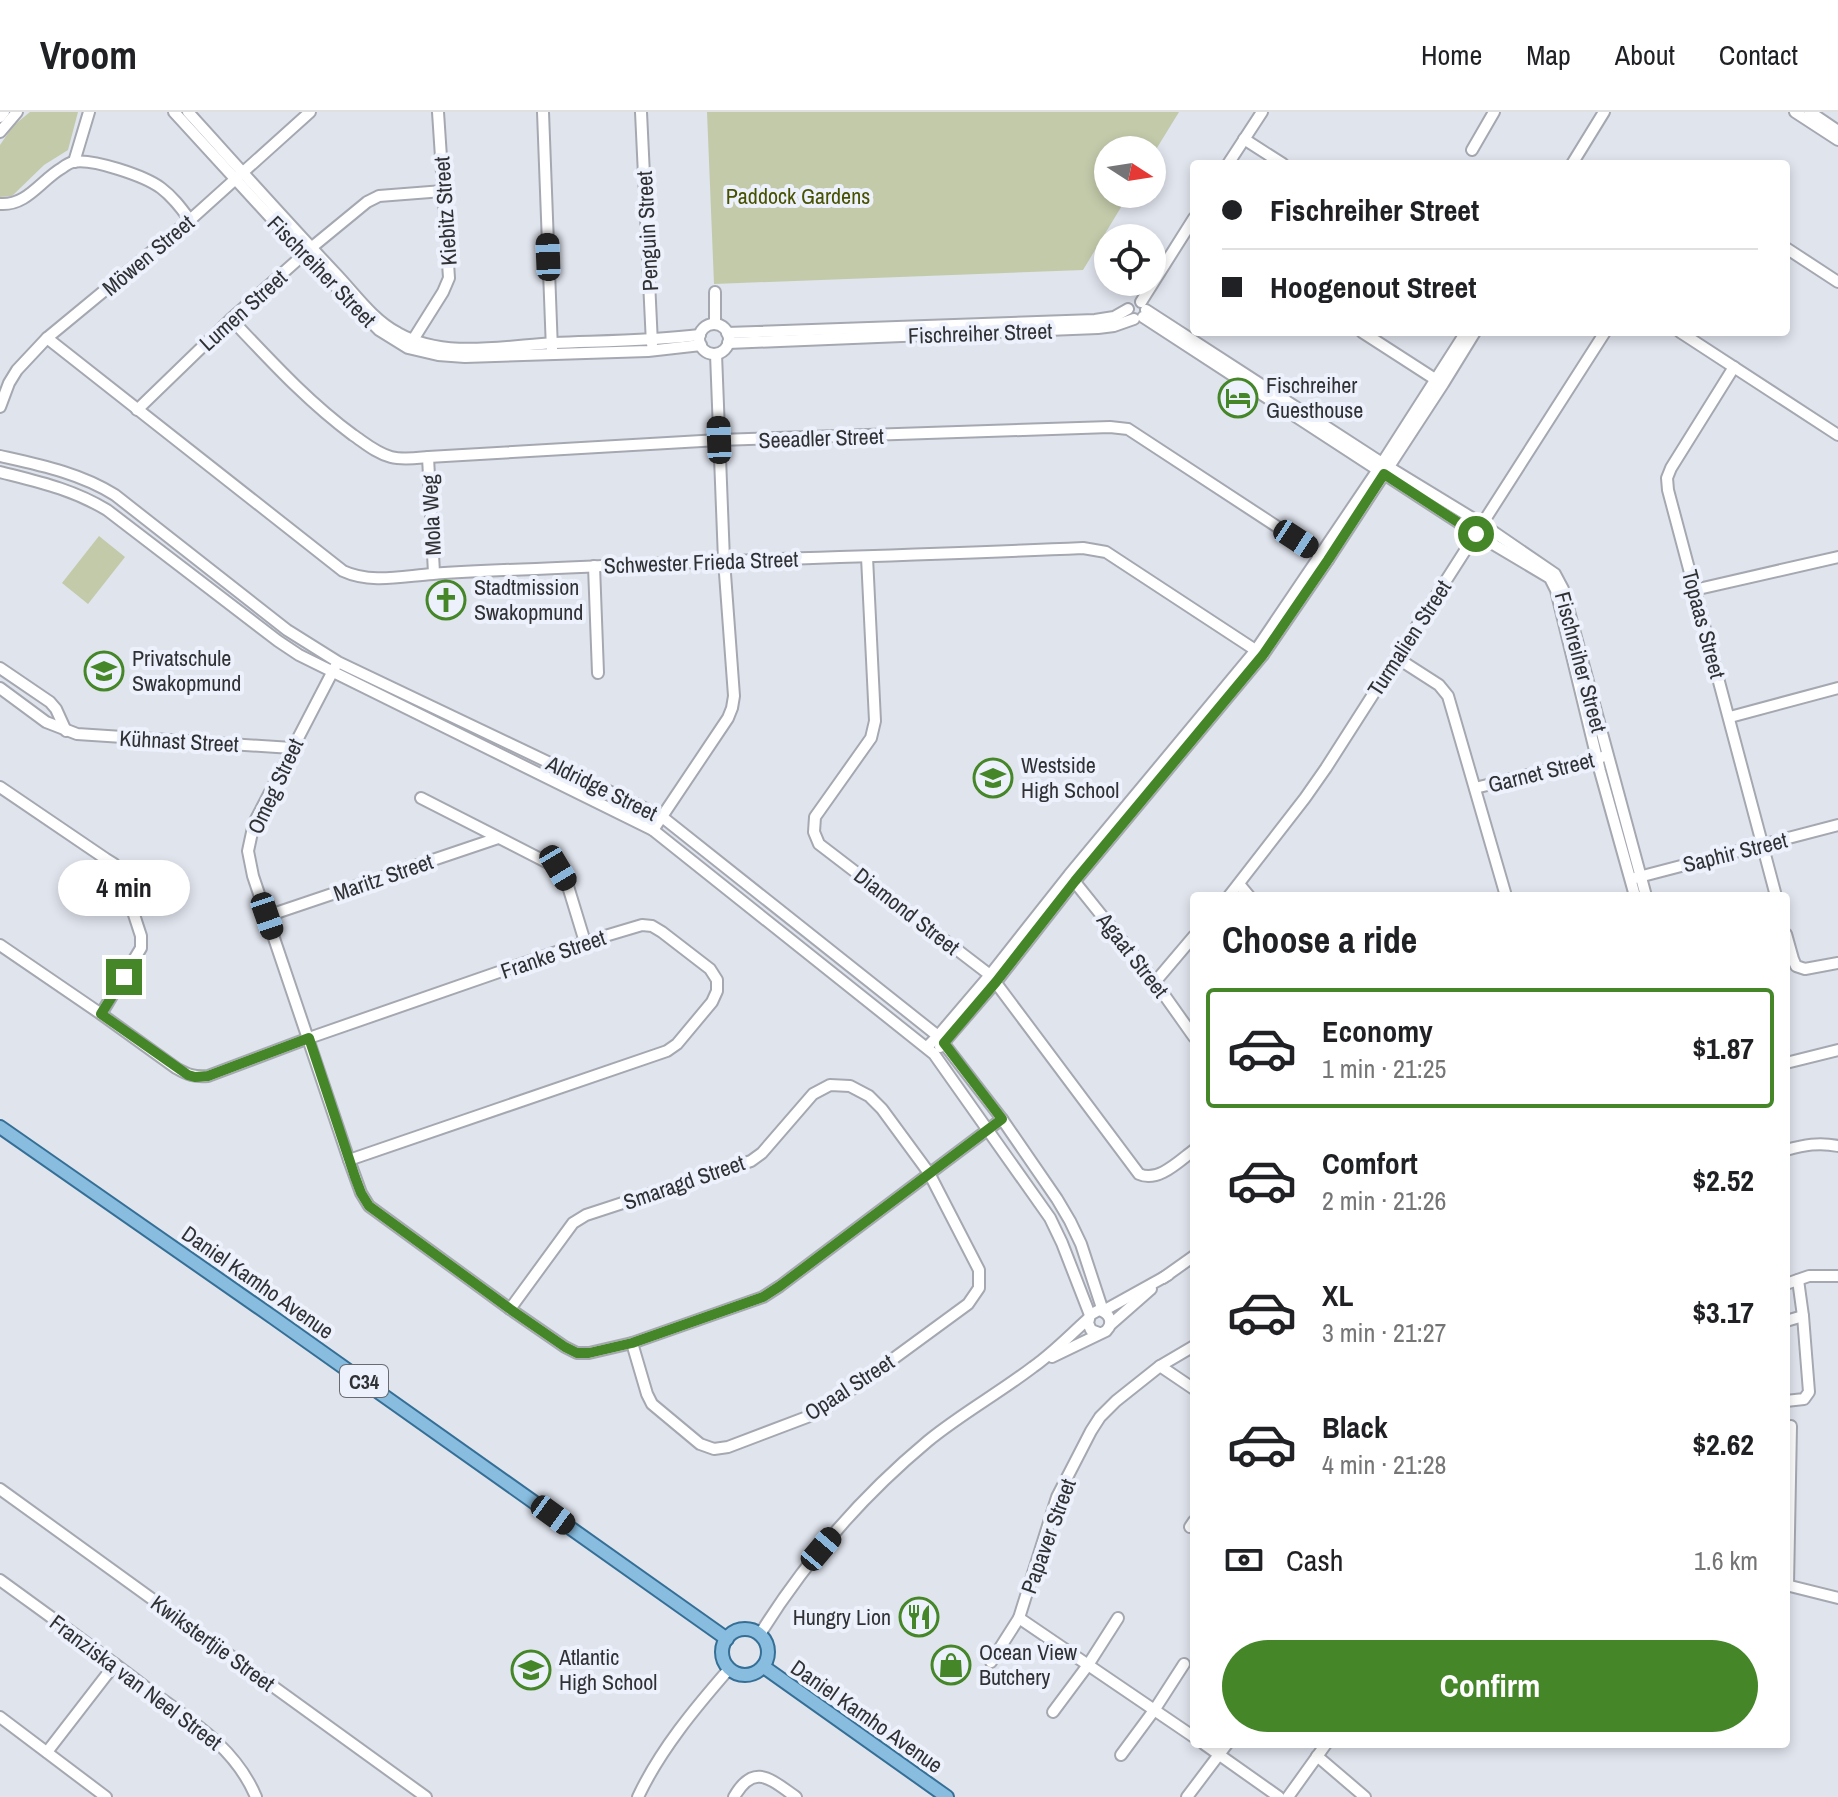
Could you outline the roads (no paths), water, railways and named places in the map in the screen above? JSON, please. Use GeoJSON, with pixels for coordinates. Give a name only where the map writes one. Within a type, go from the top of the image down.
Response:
{"type":"FeatureCollection","features":[{"type":"Feature","properties":{"kind":"main road","name":"Daniel Kamho Avenue"},"geometry":{"type":"LineString","coordinates":[[0,1127],[727,1639]]}},
{"type":"Feature","properties":{"kind":"main road"},"geometry":{"type":"LineString","coordinates":[[729,1669],[722,1652],[727,1639],[741,1629],[760,1634]]}},
{"type":"Feature","properties":{"kind":"main road","name":"Daniel Kamho Avenue"},"geometry":{"type":"LineString","coordinates":[[729,1669],[744,1676],[757,1673],[764,1667],[768,1648],[760,1634]]}},
{"type":"Feature","properties":{"kind":"main road","name":"Daniel Kamho Avenue"},"geometry":{"type":"LineString","coordinates":[[764,1667],[947,1797]]}},
{"type":"Feature","properties":{"kind":"street"},"geometry":{"type":"LineString","coordinates":[[74,162],[89,112]]}},
{"type":"Feature","properties":{"kind":"street","name":"Fischreiher Street"},"geometry":{"type":"LineString","coordinates":[[174,112],[308,251],[410,344],[473,349],[552,349],[700,340]]}},
{"type":"Feature","properties":{"kind":"street","name":"Fischreiher Street"},"geometry":{"type":"LineString","coordinates":[[188,112],[239,176]]}},
{"type":"Feature","properties":{"kind":"street","name":"Möwen Street"},"geometry":{"type":"LineString","coordinates":[[0,407],[17,370],[47,338],[190,220],[310,112]]}},
{"type":"Feature","properties":{"kind":"street","name":"Kiebitz Street"},"geometry":{"type":"LineString","coordinates":[[410,344],[449,278],[438,112]]}},
{"type":"Feature","properties":{"kind":"street"},"geometry":{"type":"LineString","coordinates":[[543,112],[552,349]]}},
{"type":"Feature","properties":{"kind":"street","name":"Penguin Street"},"geometry":{"type":"LineString","coordinates":[[641,112],[652,345]]}},
{"type":"Feature","properties":{"kind":"street"},"geometry":{"type":"LineString","coordinates":[[1231,160],[1262,112]]}},
{"type":"Feature","properties":{"kind":"street"},"geometry":{"type":"LineString","coordinates":[[1472,150],[1494,112]]}},
{"type":"Feature","properties":{"kind":"street"},"geometry":{"type":"LineString","coordinates":[[1574,160],[1604,112]]}},
{"type":"Feature","properties":{"kind":"street"},"geometry":{"type":"LineString","coordinates":[[1582,160],[1612,112]]}},
{"type":"Feature","properties":{"kind":"street"},"geometry":{"type":"LineString","coordinates":[[1795,112],[1834,128]]}},
{"type":"Feature","properties":{"kind":"street"},"geometry":{"type":"LineString","coordinates":[[1810,112],[1834,128],[1838,140]]}},
{"type":"Feature","properties":{"kind":"street"},"geometry":{"type":"LineString","coordinates":[[0,132],[6,114]]}},
{"type":"Feature","properties":{"kind":"street"},"geometry":{"type":"LineString","coordinates":[[1244,139],[1277,160]]}},
{"type":"Feature","properties":{"kind":"street"},"geometry":{"type":"LineString","coordinates":[[0,204],[20,200],[74,162],[101,165],[145,179],[162,188],[190,220]]}},
{"type":"Feature","properties":{"kind":"street","name":"Lumen Street"},"geometry":{"type":"LineString","coordinates":[[137,410],[231,319],[367,202],[379,196],[443,191]]}},
{"type":"Feature","properties":{"kind":"street"},"geometry":{"type":"LineString","coordinates":[[1139,311],[1190,226]]}},
{"type":"Feature","properties":{"kind":"street"},"geometry":{"type":"LineString","coordinates":[[1790,251],[1838,282]]}},
{"type":"Feature","properties":{"kind":"street"},"geometry":{"type":"LineString","coordinates":[[715,292],[715,324]]}},
{"type":"Feature","properties":{"kind":"street","name":"Fischreiher Street"},"geometry":{"type":"LineString","coordinates":[[728,338],[1095,320],[1139,311],[1479,529],[1550,578],[1556,590],[1636,877],[1644,892]]}},
{"type":"Feature","properties":{"kind":"street","name":"Seeadler Street"},"geometry":{"type":"LineString","coordinates":[[231,319],[297,388],[334,420],[369,446],[392,457],[719,440],[1110,427],[1128,429],[1325,558]]}},
{"type":"Feature","properties":{"kind":"street"},"geometry":{"type":"LineString","coordinates":[[715,324],[724,328],[728,338],[724,350],[716,354],[705,351],[700,340],[704,328],[715,324]]}},
{"type":"Feature","properties":{"kind":"street"},"geometry":{"type":"LineString","coordinates":[[1368,336],[1440,382]]}},
{"type":"Feature","properties":{"kind":"street"},"geometry":{"type":"LineString","coordinates":[[1440,382],[1464,336]]}},
{"type":"Feature","properties":{"kind":"street"},"geometry":{"type":"LineString","coordinates":[[930,1051],[993,979],[1072,878],[1259,653],[1472,336]]}},
{"type":"Feature","properties":{"kind":"street","name":"Turmalien Street"},"geometry":{"type":"LineString","coordinates":[[1232,892],[1305,798],[1602,336]]}},
{"type":"Feature","properties":{"kind":"street"},"geometry":{"type":"LineString","coordinates":[[1686,336],[1838,435]]}},
{"type":"Feature","properties":{"kind":"street","name":"Schwester Frieda Street"},"geometry":{"type":"LineString","coordinates":[[47,338],[343,571],[364,579],[724,560],[1083,548],[1106,552],[1259,653]]}},
{"type":"Feature","properties":{"kind":"street"},"geometry":{"type":"LineString","coordinates":[[653,830],[728,718],[734,696],[724,560],[716,354]]}},
{"type":"Feature","properties":{"kind":"street","name":"Topaas Street"},"geometry":{"type":"LineString","coordinates":[[1734,367],[1667,478],[1775,892]]}},
{"type":"Feature","properties":{"kind":"street","name":"Aldridge Street"},"geometry":{"type":"LineString","coordinates":[[0,456],[66,473],[98,485],[115,495],[287,630],[338,662],[661,816],[941,1040],[1002,1119],[1057,1199],[1081,1244],[1103,1311]]}},
{"type":"Feature","properties":{"kind":"street","name":"Mola Weg"},"geometry":{"type":"LineString","coordinates":[[428,457],[434,573]]}},
{"type":"Feature","properties":{"kind":"street","name":"Aldridge Street"},"geometry":{"type":"LineString","coordinates":[[0,472],[87,498],[278,641],[332,673],[653,830],[930,1051],[1050,1218],[1089,1317]]}},
{"type":"Feature","properties":{"kind":"street","name":"Diamond Street"},"geometry":{"type":"LineString","coordinates":[[867,557],[875,721],[871,738],[815,817],[814,832],[819,844],[993,979],[1139,1174],[1156,1176],[1190,1153]]}},
{"type":"Feature","properties":{"kind":"street"},"geometry":{"type":"LineString","coordinates":[[1694,590],[1838,557]]}},
{"type":"Feature","properties":{"kind":"street"},"geometry":{"type":"LineString","coordinates":[[594,566],[598,673]]}},
{"type":"Feature","properties":{"kind":"street"},"geometry":{"type":"LineString","coordinates":[[237,610],[246,598]]}},
{"type":"Feature","properties":{"kind":"street"},"geometry":{"type":"LineString","coordinates":[[1397,658],[1439,685],[1448,696],[1505,892]]}},
{"type":"Feature","properties":{"kind":"street","name":"Omeg Street"},"geometry":{"type":"LineString","coordinates":[[338,662],[254,823],[248,851],[249,864],[349,1160],[369,1206],[565,1347],[577,1353],[589,1353],[632,1343],[763,1297],[1002,1119]]}},
{"type":"Feature","properties":{"kind":"street"},"geometry":{"type":"LineString","coordinates":[[0,668],[50,702],[66,731]]}},
{"type":"Feature","properties":{"kind":"street"},"geometry":{"type":"LineString","coordinates":[[1730,717],[1838,688]]}},
{"type":"Feature","properties":{"kind":"street","name":"Kühnast Street"},"geometry":{"type":"LineString","coordinates":[[1,690],[46,722],[87,736],[292,748]]}},
{"type":"Feature","properties":{"kind":"street","name":"Garnet Street"},"geometry":{"type":"LineString","coordinates":[[1475,788],[1602,757]]}},
{"type":"Feature","properties":{"kind":"street"},"geometry":{"type":"LineString","coordinates":[[0,787],[114,864],[122,878],[141,936],[141,948],[101,1014]]}},
{"type":"Feature","properties":{"kind":"street"},"geometry":{"type":"LineString","coordinates":[[421,798],[558,868],[567,883],[585,942]]}},
{"type":"Feature","properties":{"kind":"street","name":"Saphir Street"},"geometry":{"type":"LineString","coordinates":[[1636,877],[1838,825]]}},
{"type":"Feature","properties":{"kind":"street","name":"Maritz Street"},"geometry":{"type":"LineString","coordinates":[[267,916],[498,838]]}},
{"type":"Feature","properties":{"kind":"street","name":"Fischreiher Street"},"geometry":{"type":"LineString","coordinates":[[1635,892],[1636,877]]}},
{"type":"Feature","properties":{"kind":"street","name":"Agaat Street"},"geometry":{"type":"LineString","coordinates":[[1072,878],[1190,1031]]}},
{"type":"Feature","properties":{"kind":"street"},"geometry":{"type":"LineString","coordinates":[[1239,884],[1246,892]]}},
{"type":"Feature","properties":{"kind":"street","name":"Franke Street"},"geometry":{"type":"LineString","coordinates":[[0,945],[176,1068],[195,1077],[208,1076],[309,1038],[642,925],[652,926],[710,969],[717,980],[717,991],[712,1002],[677,1044],[667,1051],[349,1160]]}},
{"type":"Feature","properties":{"kind":"street"},"geometry":{"type":"LineString","coordinates":[[1155,982],[1190,941]]}},
{"type":"Feature","properties":{"kind":"street"},"geometry":{"type":"LineString","coordinates":[[1790,948],[1796,966],[1805,969],[1838,963]]}},
{"type":"Feature","properties":{"kind":"street"},"geometry":{"type":"LineString","coordinates":[[1790,1062],[1838,1050]]}},
{"type":"Feature","properties":{"kind":"street","name":"Smaragd Street"},"geometry":{"type":"LineString","coordinates":[[510,1309],[573,1223],[586,1215],[751,1161],[762,1153],[813,1094],[830,1085],[850,1086],[869,1096],[929,1173]]}},
{"type":"Feature","properties":{"kind":"street"},"geometry":{"type":"LineString","coordinates":[[1790,1149],[1824,1143],[1838,1146]]}},
{"type":"Feature","properties":{"kind":"street","name":"Opaal Street"},"geometry":{"type":"LineString","coordinates":[[632,1343],[652,1404],[700,1444],[714,1449],[728,1447],[815,1414],[968,1304],[979,1288],[979,1270],[929,1173]]}},
{"type":"Feature","properties":{"kind":"street"},"geometry":{"type":"LineString","coordinates":[[1036,1365],[1106,1331],[1190,1259]]}},
{"type":"Feature","properties":{"kind":"street"},"geometry":{"type":"LineString","coordinates":[[760,1634],[793,1583],[836,1532],[885,1480],[931,1439],[1036,1365],[1096,1311],[1103,1311],[1168,1275]]}},
{"type":"Feature","properties":{"kind":"street"},"geometry":{"type":"LineString","coordinates":[[1790,1283],[1809,1276],[1838,1276]]}},
{"type":"Feature","properties":{"kind":"street"},"geometry":{"type":"LineString","coordinates":[[1790,1401],[1804,1399],[1809,1392],[1798,1280]]}},
{"type":"Feature","properties":{"kind":"street"},"geometry":{"type":"LineString","coordinates":[[1103,1311],[1109,1315],[1110,1325]]}},
{"type":"Feature","properties":{"kind":"street"},"geometry":{"type":"LineString","coordinates":[[1790,1320],[1803,1316]]}},
{"type":"Feature","properties":{"kind":"street"},"geometry":{"type":"LineString","coordinates":[[1089,1317],[1091,1330],[1099,1333]]}},
{"type":"Feature","properties":{"kind":"street","name":"Papaver Street"},"geometry":{"type":"LineString","coordinates":[[1190,1348],[1160,1366],[1116,1401],[1091,1431],[1057,1497],[1019,1618],[1190,1734]]}},
{"type":"Feature","properties":{"kind":"street"},"geometry":{"type":"LineString","coordinates":[[1160,1366],[1190,1386]]}},
{"type":"Feature","properties":{"kind":"street"},"geometry":{"type":"LineString","coordinates":[[1790,1466],[1791,1426]]}},
{"type":"Feature","properties":{"kind":"street","name":"Kwikstertjie Street"},"geometry":{"type":"LineString","coordinates":[[0,1489],[411,1792],[426,1797]]}},
{"type":"Feature","properties":{"kind":"street","name":"Franziska van Neel Street"},"geometry":{"type":"LineString","coordinates":[[0,1580],[219,1743],[240,1766],[256,1797]]}},
{"type":"Feature","properties":{"kind":"street"},"geometry":{"type":"LineString","coordinates":[[1790,1586],[1838,1598]]}},
{"type":"Feature","properties":{"kind":"street"},"geometry":{"type":"LineString","coordinates":[[991,1662],[1019,1618]]}},
{"type":"Feature","properties":{"kind":"street"},"geometry":{"type":"LineString","coordinates":[[1053,1712],[1118,1618]]}},
{"type":"Feature","properties":{"kind":"street"},"geometry":{"type":"LineString","coordinates":[[47,1752],[115,1664]]}},
{"type":"Feature","properties":{"kind":"street"},"geometry":{"type":"LineString","coordinates":[[1121,1755],[1184,1664]]}},
{"type":"Feature","properties":{"kind":"street"},"geometry":{"type":"LineString","coordinates":[[638,1797],[660,1757],[729,1669]]}},
{"type":"Feature","properties":{"kind":"street"},"geometry":{"type":"LineString","coordinates":[[0,1717],[106,1797]]}},
{"type":"Feature","properties":{"kind":"street"},"geometry":{"type":"LineString","coordinates":[[1210,1748],[1279,1797]]}},
{"type":"Feature","properties":{"kind":"street"},"geometry":{"type":"LineString","coordinates":[[1187,1797],[1224,1748]]}},
{"type":"Feature","properties":{"kind":"street"},"geometry":{"type":"LineString","coordinates":[[1288,1797],[1323,1748]]}},
{"type":"Feature","properties":{"kind":"street"},"geometry":{"type":"LineString","coordinates":[[1317,1756],[1365,1797]]}},
{"type":"Feature","properties":{"kind":"street"},"geometry":{"type":"LineString","coordinates":[[734,1797],[740,1785],[754,1776],[768,1778],[796,1797]]}},
{"type":"Feature","properties":{"kind":"place","name":"Fischreiher Guesthouse"},"geometry":{"type":"Point","coordinates":[1238,398]}},
{"type":"Feature","properties":{"kind":"place","name":"Stadtmission Swakopmund"},"geometry":{"type":"Point","coordinates":[446,600]}},
{"type":"Feature","properties":{"kind":"place","name":"Privatschule Swakopmund"},"geometry":{"type":"Point","coordinates":[104,671]}},
{"type":"Feature","properties":{"kind":"place","name":"Westside High School"},"geometry":{"type":"Point","coordinates":[993,778]}},
{"type":"Feature","properties":{"kind":"place","name":"Hungry Lion"},"geometry":{"type":"Point","coordinates":[919,1617]}},
{"type":"Feature","properties":{"kind":"place","name":"Ocean View Butchery"},"geometry":{"type":"Point","coordinates":[951,1665]}},
{"type":"Feature","properties":{"kind":"place","name":"Atlantic High School"},"geometry":{"type":"Point","coordinates":[531,1670]}},
{"type":"Feature","properties":{"kind":"park label","name":"Paddock Gardens"},"geometry":{"type":"Point","coordinates":[798,196]}}]}
